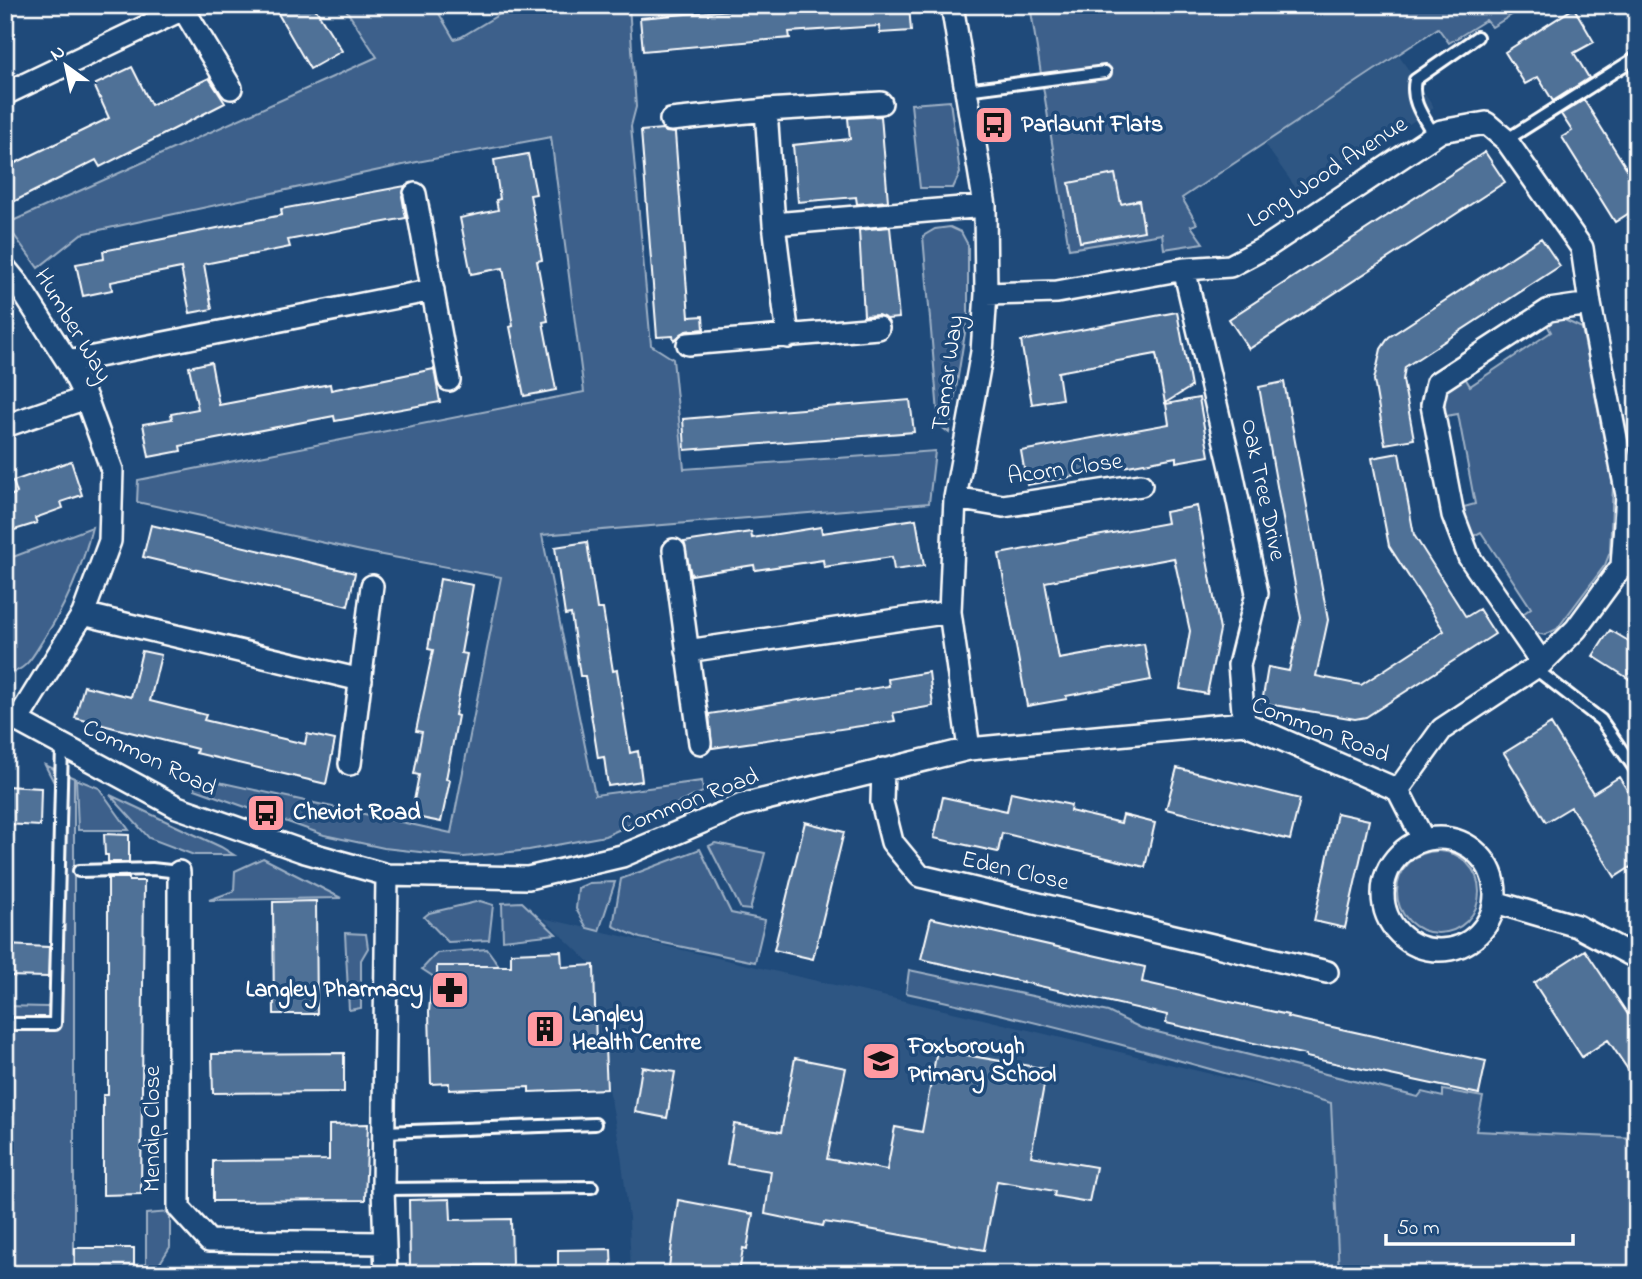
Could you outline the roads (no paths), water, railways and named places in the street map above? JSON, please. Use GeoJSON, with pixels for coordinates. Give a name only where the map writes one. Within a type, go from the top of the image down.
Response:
{"type":"FeatureCollection","features":[{"type":"Feature","properties":{"kind":"street","name":"Tamar Way"},"geometry":{"type":"LineString","coordinates":[[952,5],[985,206],[986,294],[982,352],[955,499],[950,612],[969,749]]}},
{"type":"Feature","properties":{"kind":"street"},"geometry":{"type":"LineString","coordinates":[[5,94],[182,7],[231,88]]}},
{"type":"Feature","properties":{"kind":"street"},"geometry":{"type":"LineString","coordinates":[[671,120],[766,110],[881,103]]}},
{"type":"Feature","properties":{"kind":"street"},"geometry":{"type":"LineString","coordinates":[[766,110],[774,224],[788,337]]}},
{"type":"Feature","properties":{"kind":"street","name":"Long Wood Avenue"},"geometry":{"type":"LineString","coordinates":[[986,294],[1058,292],[1184,269],[1230,265],[1268,246],[1441,131],[1486,123],[1506,140],[1582,248],[1590,304],[1627,495],[1622,566],[1576,629],[1537,665],[1442,729],[1398,790]]}},
{"type":"Feature","properties":{"kind":"street"},"geometry":{"type":"LineString","coordinates":[[415,194],[449,380]]}},
{"type":"Feature","properties":{"kind":"street"},"geometry":{"type":"LineString","coordinates":[[774,224],[985,206]]}},
{"type":"Feature","properties":{"kind":"street","name":"Humber Way"},"geometry":{"type":"LineString","coordinates":[[5,268],[68,362],[86,398],[112,470],[110,541],[83,614],[11,717]]}},
{"type":"Feature","properties":{"kind":"street","name":"Oak Tree Drive"},"geometry":{"type":"LineString","coordinates":[[1184,269],[1232,472],[1257,593],[1240,665],[1244,723]]}},
{"type":"Feature","properties":{"kind":"street"},"geometry":{"type":"LineString","coordinates":[[68,362],[433,290]]}},
{"type":"Feature","properties":{"kind":"street"},"geometry":{"type":"LineString","coordinates":[[1537,665],[1469,557],[1453,515],[1432,405],[1437,383],[1549,310],[1590,304]]}},
{"type":"Feature","properties":{"kind":"street"},"geometry":{"type":"LineString","coordinates":[[688,344],[878,328]]}},
{"type":"Feature","properties":{"kind":"street"},"geometry":{"type":"LineString","coordinates":[[5,426],[86,398]]}},
{"type":"Feature","properties":{"kind":"street","name":"Acorn Close"},"geometry":{"type":"LineString","coordinates":[[955,499],[1003,506],[1141,485]]}},
{"type":"Feature","properties":{"kind":"street"},"geometry":{"type":"LineString","coordinates":[[674,550],[700,743]]}},
{"type":"Feature","properties":{"kind":"street"},"geometry":{"type":"LineString","coordinates":[[350,764],[372,586]]}},
{"type":"Feature","properties":{"kind":"street"},"geometry":{"type":"LineString","coordinates":[[687,650],[950,612]]}},
{"type":"Feature","properties":{"kind":"street"},"geometry":{"type":"LineString","coordinates":[[83,614],[361,680]]}},
{"type":"Feature","properties":{"kind":"street","name":"Common Road"},"geometry":{"type":"LineString","coordinates":[[11,717],[177,807],[305,852],[387,875],[528,878],[622,856],[742,806],[969,749],[1244,723],[1398,790],[1423,839]]}},
{"type":"Feature","properties":{"kind":"street","name":"Eden Close"},"geometry":{"type":"LineString","coordinates":[[883,769],[882,802],[891,842],[920,876],[1327,972]]}},
{"type":"Feature","properties":{"kind":"street"},"geometry":{"type":"LineString","coordinates":[[1441,837],[1460,841],[1476,851],[1488,865],[1494,883],[1495,902],[1489,919],[1478,934],[1463,945],[1445,950],[1427,949],[1410,943],[1395,930],[1386,915],[1382,897],[1384,878],[1392,861],[1405,847],[1423,839],[1441,837]]}},
{"type":"Feature","properties":{"kind":"street","name":"Mendip Close"},"geometry":{"type":"LineString","coordinates":[[179,872],[179,1208],[209,1241],[384,1243]]}},
{"type":"Feature","properties":{"kind":"street"},"geometry":{"type":"LineString","coordinates":[[386,1274],[383,1189],[387,875]]}},
{"type":"Feature","properties":{"kind":"street"},"geometry":{"type":"LineString","coordinates":[[1495,902],[1577,926],[1637,958]]}},
{"type":"Feature","properties":{"kind":"lane"},"geometry":{"type":"LineString","coordinates":[[1434,135],[1415,102],[1415,80],[1477,37]]}},
{"type":"Feature","properties":{"kind":"lane"},"geometry":{"type":"LineString","coordinates":[[1506,140],[1637,57]]}},
{"type":"Feature","properties":{"kind":"lane"},"geometry":{"type":"LineString","coordinates":[[966,90],[1105,72]]}},
{"type":"Feature","properties":{"kind":"lane"},"geometry":{"type":"LineString","coordinates":[[1537,665],[1601,720],[1635,766]]}},
{"type":"Feature","properties":{"kind":"lane"},"geometry":{"type":"LineString","coordinates":[[5,1024],[55,1024],[62,746]]}},
{"type":"Feature","properties":{"kind":"lane"},"geometry":{"type":"LineString","coordinates":[[79,870],[152,869],[179,872]]}},
{"type":"Feature","properties":{"kind":"lane"},"geometry":{"type":"LineString","coordinates":[[384,1132],[595,1124]]}},
{"type":"Feature","properties":{"kind":"lane"},"geometry":{"type":"LineString","coordinates":[[383,1189],[592,1186]]}},
{"type":"Feature","properties":{"kind":"place","name":"Parlaunt Flats"},"geometry":{"type":"Point","coordinates":[994,125]}},
{"type":"Feature","properties":{"kind":"place","name":"Cheviot Road"},"geometry":{"type":"Point","coordinates":[266,813]}},
{"type":"Feature","properties":{"kind":"place","name":"Langley Pharmacy"},"geometry":{"type":"Point","coordinates":[450,990]}},
{"type":"Feature","properties":{"kind":"place","name":"Langley Health Centre"},"geometry":{"type":"Point","coordinates":[545,1029]}},
{"type":"Feature","properties":{"kind":"place","name":"Foxborough Primary School"},"geometry":{"type":"Point","coordinates":[881,1061]}}]}
